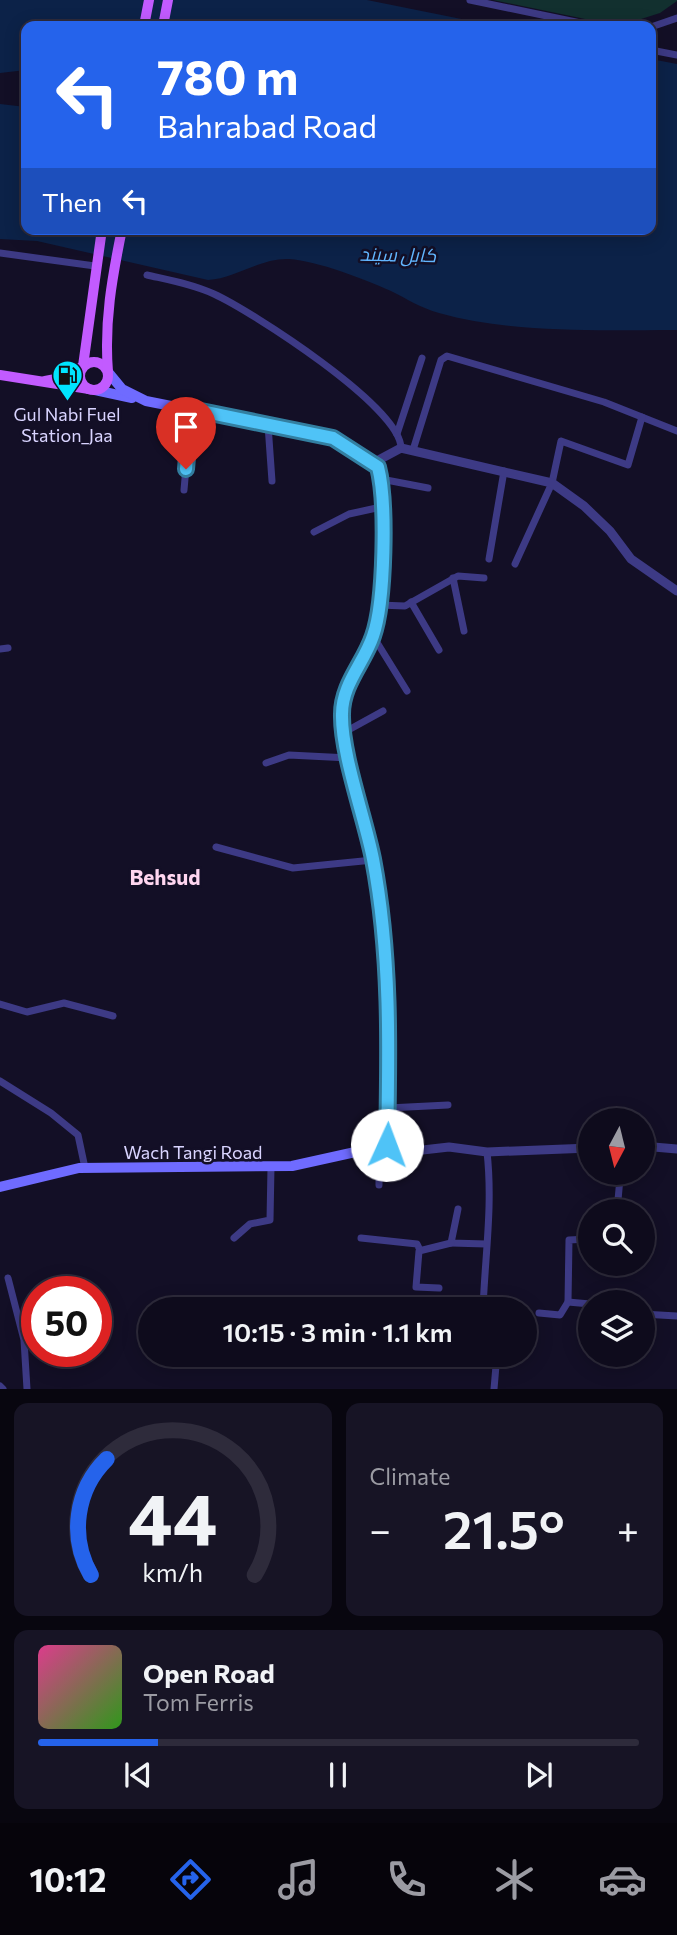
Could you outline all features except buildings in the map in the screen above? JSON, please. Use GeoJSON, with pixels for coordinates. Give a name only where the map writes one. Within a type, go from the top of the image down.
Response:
{"type":"FeatureCollection","features":[{"type":"Feature","properties":{"kind":"main road"},"geometry":{"type":"LineString","coordinates":[[145,21],[149,0]]}},
{"type":"Feature","properties":{"kind":"main road"},"geometry":{"type":"LineString","coordinates":[[164,21],[168,0]]}},
{"type":"Feature","properties":{"kind":"main road"},"geometry":{"type":"LineString","coordinates":[[92,389],[80,379],[102,235]]}},
{"type":"Feature","properties":{"kind":"main road"},"geometry":{"type":"LineString","coordinates":[[92,389],[106,384],[108,372],[104,342],[121,235]]}},
{"type":"Feature","properties":{"kind":"main road"},"geometry":{"type":"LineString","coordinates":[[45,381],[66,377],[83,366],[99,363],[122,389],[146,401]]}},
{"type":"Feature","properties":{"kind":"main road"},"geometry":{"type":"LineString","coordinates":[[0,375],[92,389],[333,438],[378,467],[381,479],[379,604],[373,636],[348,685],[341,713],[343,733],[373,860],[389,973],[388,1108],[383,1146]]}},
{"type":"Feature","properties":{"kind":"main road","name":"Wach Tangi Road"},"geometry":{"type":"LineString","coordinates":[[0,1187],[85,1168],[292,1167],[383,1146]]}},
{"type":"Feature","properties":{"kind":"street"},"geometry":{"type":"LineString","coordinates":[[470,0],[571,21]]}},
{"type":"Feature","properties":{"kind":"street"},"geometry":{"type":"LineString","coordinates":[[656,25],[677,18]]}},
{"type":"Feature","properties":{"kind":"street"},"geometry":{"type":"LineString","coordinates":[[656,51],[677,55]]}},
{"type":"Feature","properties":{"kind":"street"},"geometry":{"type":"LineString","coordinates":[[0,253],[96,263]]}},
{"type":"Feature","properties":{"kind":"street"},"geometry":{"type":"LineString","coordinates":[[146,275],[211,293],[289,337],[340,376],[397,434],[401,448]]}},
{"type":"Feature","properties":{"kind":"street"},"geometry":{"type":"LineString","coordinates":[[413,450],[441,360],[447,356],[642,416],[677,431]]}},
{"type":"Feature","properties":{"kind":"street"},"geometry":{"type":"LineString","coordinates":[[397,434],[422,358]]}},
{"type":"Feature","properties":{"kind":"street"},"geometry":{"type":"LineString","coordinates":[[184,490],[191,409]]}},
{"type":"Feature","properties":{"kind":"street"},"geometry":{"type":"LineString","coordinates":[[515,564],[552,482],[561,441],[628,466],[642,416]]}},
{"type":"Feature","properties":{"kind":"street"},"geometry":{"type":"LineString","coordinates":[[268,425],[272,481]]}},
{"type":"Feature","properties":{"kind":"street"},"geometry":{"type":"LineString","coordinates":[[373,463],[401,448],[552,482],[584,506],[610,531],[631,559],[677,591]]}},
{"type":"Feature","properties":{"kind":"street"},"geometry":{"type":"LineString","coordinates":[[489,559],[504,471]]}},
{"type":"Feature","properties":{"kind":"street"},"geometry":{"type":"LineString","coordinates":[[381,479],[428,488]]}},
{"type":"Feature","properties":{"kind":"street"},"geometry":{"type":"LineString","coordinates":[[314,532],[349,514],[381,507]]}},
{"type":"Feature","properties":{"kind":"street"},"geometry":{"type":"LineString","coordinates":[[379,604],[400,608],[464,575],[484,578]]}},
{"type":"Feature","properties":{"kind":"street"},"geometry":{"type":"LineString","coordinates":[[453,579],[464,631]]}},
{"type":"Feature","properties":{"kind":"street"},"geometry":{"type":"LineString","coordinates":[[411,602],[439,650]]}},
{"type":"Feature","properties":{"kind":"street"},"geometry":{"type":"LineString","coordinates":[[373,636],[407,691]]}},
{"type":"Feature","properties":{"kind":"street"},"geometry":{"type":"LineString","coordinates":[[343,733],[383,712]]}},
{"type":"Feature","properties":{"kind":"street"},"geometry":{"type":"LineString","coordinates":[[266,763],[289,755],[349,758]]}},
{"type":"Feature","properties":{"kind":"street"},"geometry":{"type":"LineString","coordinates":[[216,847],[293,867],[373,860]]}},
{"type":"Feature","properties":{"kind":"street"},"geometry":{"type":"LineString","coordinates":[[0,1004],[27,1012],[64,1003],[113,1016]]}},
{"type":"Feature","properties":{"kind":"street"},"geometry":{"type":"LineString","coordinates":[[0,1080],[51,1113],[78,1135],[85,1168]]}},
{"type":"Feature","properties":{"kind":"street"},"geometry":{"type":"LineString","coordinates":[[388,1108],[448,1105]]}},
{"type":"Feature","properties":{"kind":"street"},"geometry":{"type":"LineString","coordinates":[[379,1185],[383,1146],[405,1152],[449,1147],[487,1152],[578,1148]]}},
{"type":"Feature","properties":{"kind":"street"},"geometry":{"type":"LineString","coordinates":[[655,1146],[677,1149]]}},
{"type":"Feature","properties":{"kind":"street"},"geometry":{"type":"LineString","coordinates":[[483,1297],[491,1212],[487,1152]]}},
{"type":"Feature","properties":{"kind":"street"},"geometry":{"type":"LineString","coordinates":[[234,1238],[250,1224],[270,1220],[271,1167]]}},
{"type":"Feature","properties":{"kind":"street"},"geometry":{"type":"LineString","coordinates":[[452,1243],[458,1209]]}},
{"type":"Feature","properties":{"kind":"street"},"geometry":{"type":"LineString","coordinates":[[360,1238],[417,1244],[420,1250],[416,1287],[439,1288]]}},
{"type":"Feature","properties":{"kind":"street"},"geometry":{"type":"LineString","coordinates":[[539,1313],[560,1315],[568,1302],[569,1240],[578,1240]]}},
{"type":"Feature","properties":{"kind":"street"},"geometry":{"type":"LineString","coordinates":[[420,1250],[452,1243],[486,1244]]}},
{"type":"Feature","properties":{"kind":"street"},"geometry":{"type":"LineString","coordinates":[[8,1278],[24,1340],[27,1389]]}},
{"type":"Feature","properties":{"kind":"street"},"geometry":{"type":"LineString","coordinates":[[568,1302],[578,1303]]}},
{"type":"Feature","properties":{"kind":"street"},"geometry":{"type":"LineString","coordinates":[[655,1315],[677,1316]]}},
{"type":"Feature","properties":{"kind":"street"},"geometry":{"type":"LineString","coordinates":[[494,1389],[496,1367]]}},
{"type":"Feature","properties":{"kind":"green space"},"geometry":{"type":"Polygon","coordinates":[[[493,0],[677,0],[660,13],[635,21],[595,21],[493,0]]]}},
{"type":"Feature","properties":{"kind":"water"},"geometry":{"type":"Polygon","coordinates":[[[0,0],[367,0],[471,21],[21,21],[21,71],[0,73],[0,0]]]}},
{"type":"Feature","properties":{"kind":"water","name":"کابل سيند"},"geometry":{"type":"Polygon","coordinates":[[[656,60],[677,64],[677,330],[527,328],[468,320],[432,311],[355,276],[301,260],[268,262],[208,280],[37,241],[0,239],[0,104],[21,106],[21,235],[656,235],[656,60]]]}},
{"type":"Feature","properties":{"kind":"place","name":"Gul Nabi Fuel Station_Jaa"},"geometry":{"type":"Point","coordinates":[67,403]}},
{"type":"Feature","properties":{"kind":"district","name":"Behsud"},"geometry":{"type":"Point","coordinates":[165,876]}},
{"type":"Feature","properties":{"kind":"route"},"geometry":{"type":"LineString","coordinates":[[186,469],[191,409],[333,438],[378,467],[381,479],[382,551],[379,604],[373,636],[348,685],[341,713],[343,733],[373,860],[388,962],[387,1145]]}}]}
